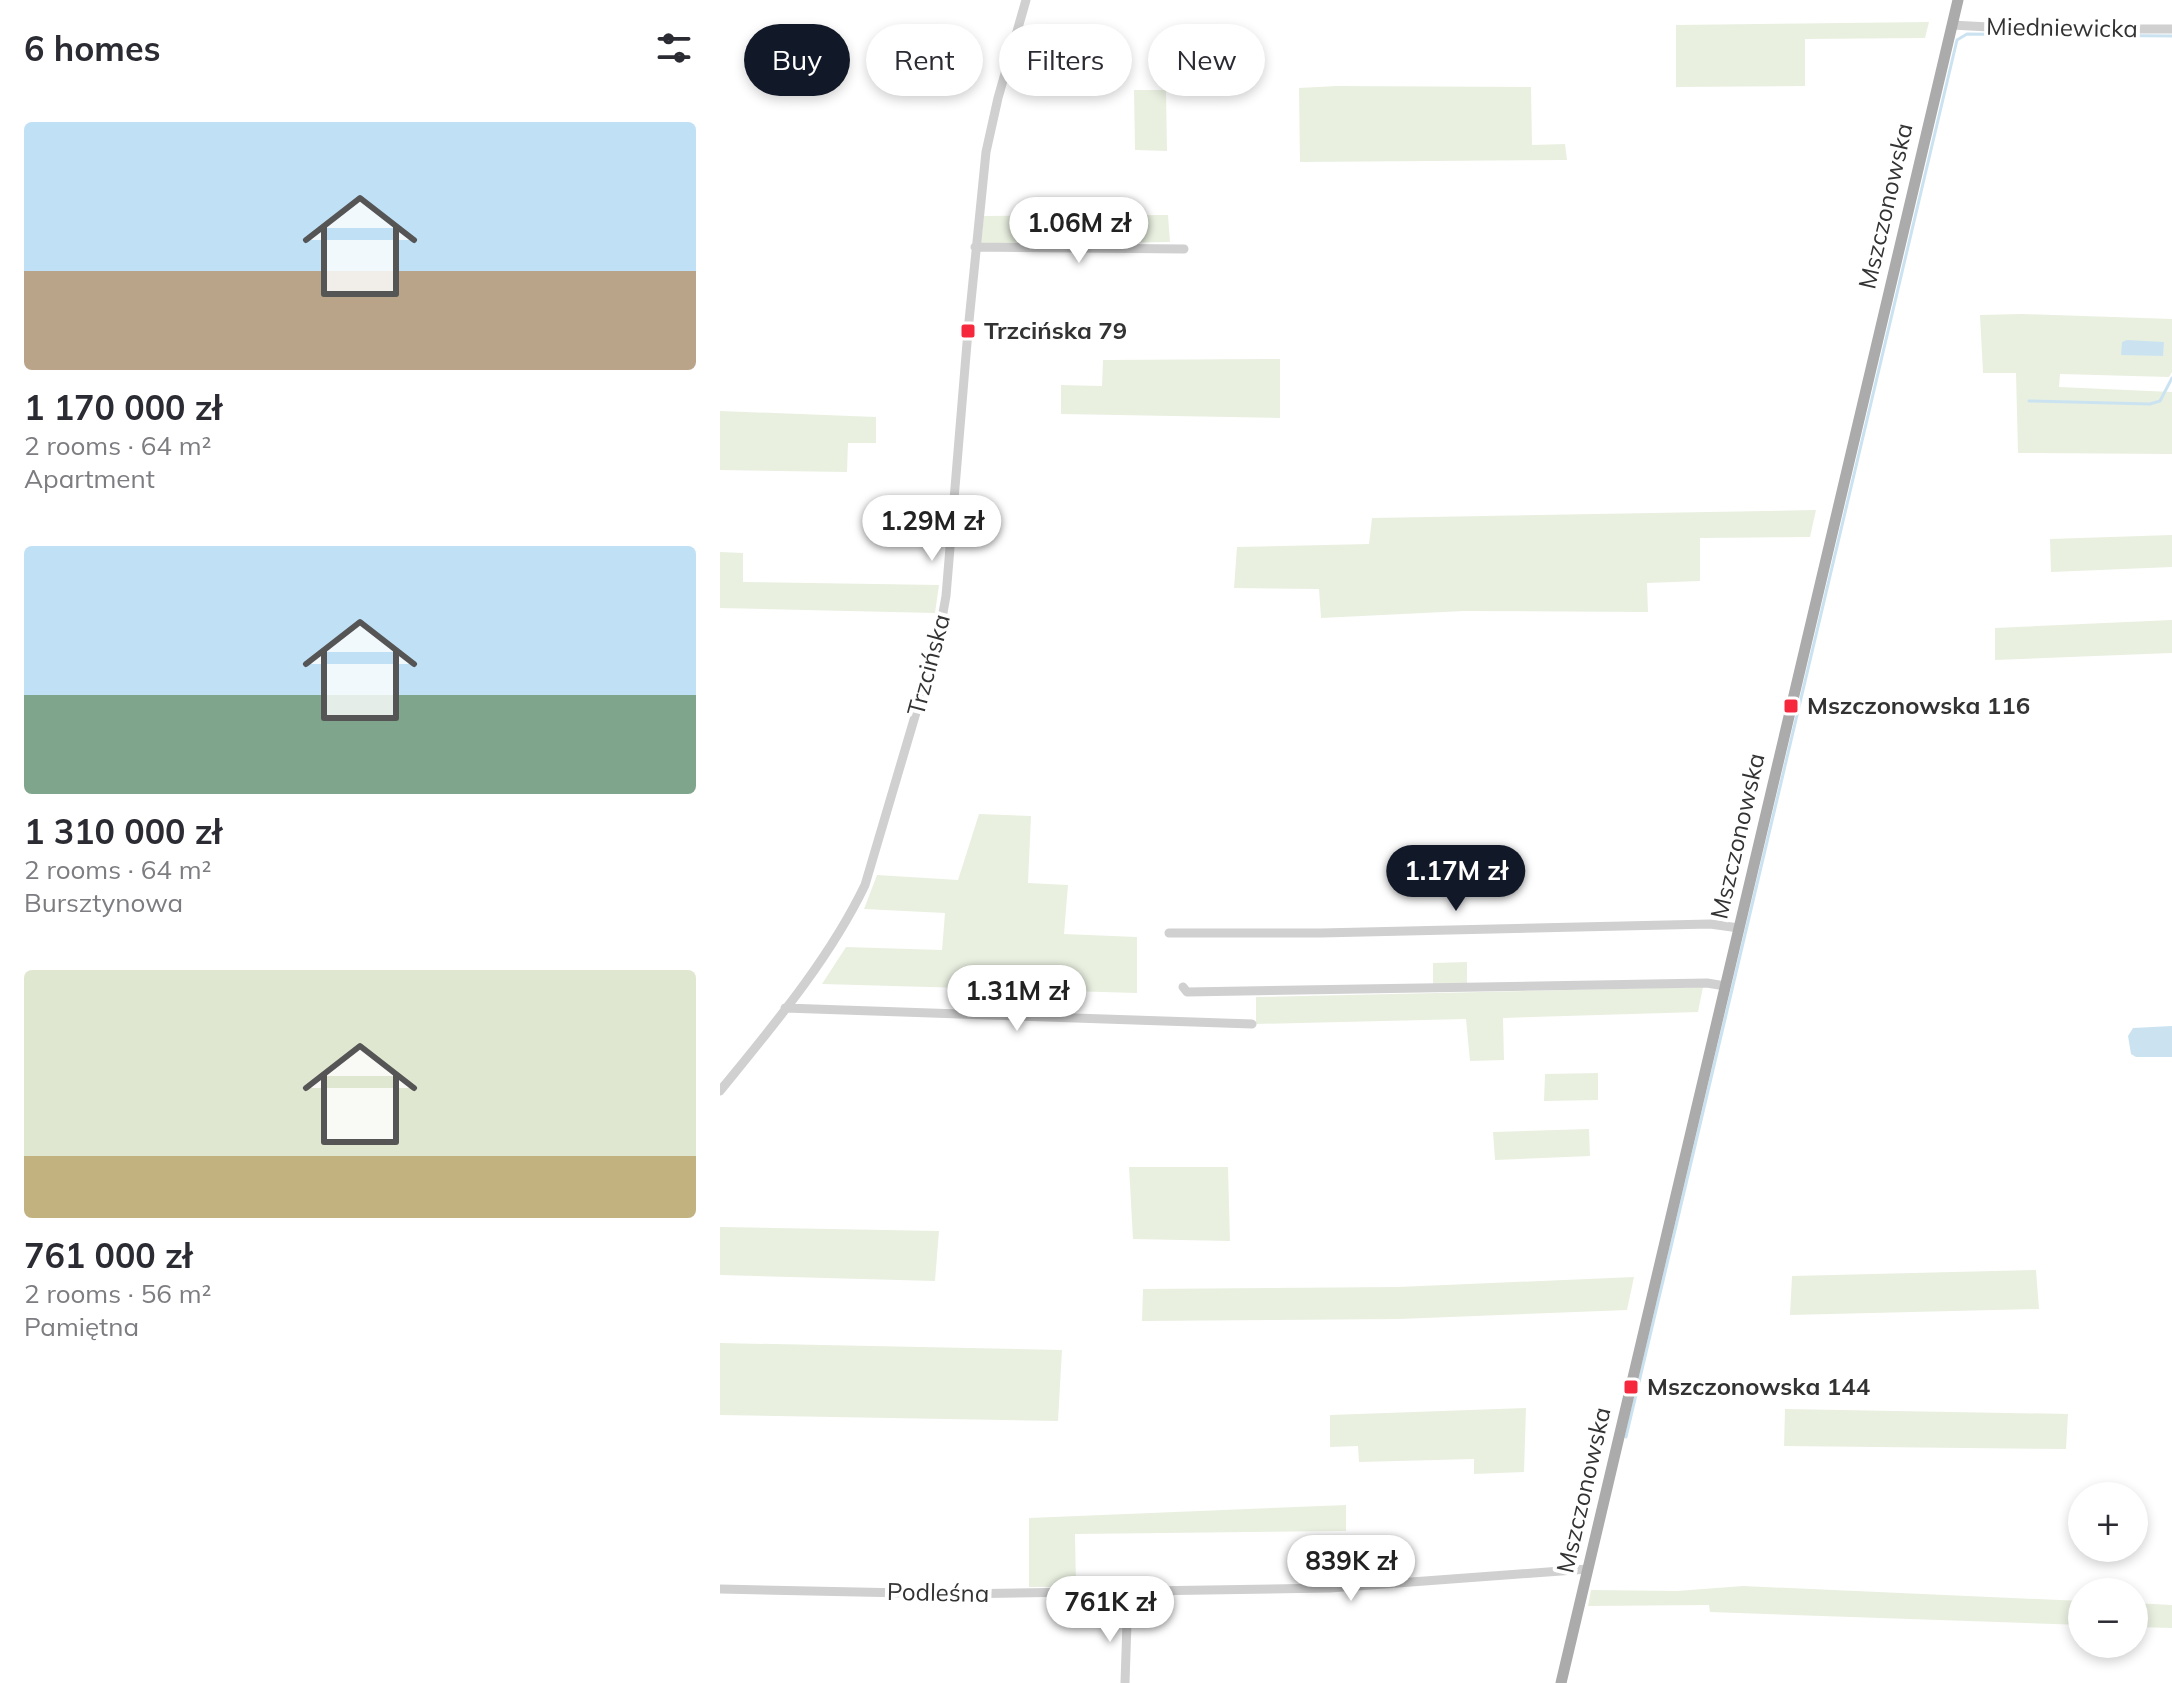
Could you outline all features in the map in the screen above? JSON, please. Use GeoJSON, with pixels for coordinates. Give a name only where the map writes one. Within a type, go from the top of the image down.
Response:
{"type":"FeatureCollection","features":[{"type":"Feature","properties":{"kind":"main road","name":"Mszczonowska"},"geometry":{"type":"LineString","coordinates":[[1561,1683],[1958,0]]}},
{"type":"Feature","properties":{"kind":"street","name":"Trzcińska"},"geometry":{"type":"LineString","coordinates":[[720,1091],[834,941],[865,885],[939,635],[946,596],[975,247],[986,152],[1026,0]]}},
{"type":"Feature","properties":{"kind":"street","name":"Miedniewicka"},"geometry":{"type":"LineString","coordinates":[[1952,25],[2172,29]]}},
{"type":"Feature","properties":{"kind":"street"},"geometry":{"type":"LineString","coordinates":[[975,247],[1007,250],[1184,249]]}},
{"type":"Feature","properties":{"kind":"street"},"geometry":{"type":"LineString","coordinates":[[1169,933],[1321,933],[1710,924],[1739,928]]}},
{"type":"Feature","properties":{"kind":"street"},"geometry":{"type":"LineString","coordinates":[[1183,987],[1187,992],[1218,992],[1707,983],[1725,986]]}},
{"type":"Feature","properties":{"kind":"street"},"geometry":{"type":"LineString","coordinates":[[785,1008],[1252,1024]]}},
{"type":"Feature","properties":{"kind":"street","name":"Podleśna"},"geometry":{"type":"LineString","coordinates":[[720,1589],[954,1594],[1330,1588],[1588,1569]]}},
{"type":"Feature","properties":{"kind":"street"},"geometry":{"type":"LineString","coordinates":[[1125,1683],[1128,1592]]}},
{"type":"Feature","properties":{"kind":"green space"},"geometry":{"type":"Polygon","coordinates":[[[1929,22],[1925,38],[1805,39],[1805,86],[1676,87],[1676,25],[1929,22]]]}},
{"type":"Feature","properties":{"kind":"green space"},"geometry":{"type":"Polygon","coordinates":[[[1531,87],[1532,145],[1565,144],[1567,160],[1300,162],[1299,88],[1531,87]]]}},
{"type":"Feature","properties":{"kind":"green space"},"geometry":{"type":"Polygon","coordinates":[[[1134,90],[1148,90],[1148,96],[1166,96],[1167,151],[1135,150],[1134,90]]]}},
{"type":"Feature","properties":{"kind":"green space"},"geometry":{"type":"Polygon","coordinates":[[[1168,215],[1170,242],[981,245],[984,216],[1168,215]]]}},
{"type":"Feature","properties":{"kind":"green space"},"geometry":{"type":"Polygon","coordinates":[[[1980,315],[2172,319],[2172,372],[2169,377],[2060,374],[2059,387],[2172,392],[2172,454],[2018,453],[2016,373],[1983,373],[1980,315]]]}},
{"type":"Feature","properties":{"kind":"green space"},"geometry":{"type":"Polygon","coordinates":[[[1280,359],[1280,418],[1061,414],[1061,385],[1102,386],[1103,360],[1280,359]]]}},
{"type":"Feature","properties":{"kind":"green space"},"geometry":{"type":"Polygon","coordinates":[[[720,411],[876,417],[876,443],[848,443],[847,472],[720,470],[720,411]]]}},
{"type":"Feature","properties":{"kind":"green space"},"geometry":{"type":"Polygon","coordinates":[[[1816,510],[1810,537],[1700,538],[1700,581],[1647,583],[1648,612],[1464,611],[1321,618],[1319,589],[1234,588],[1237,547],[1369,544],[1372,518],[1816,510]]]}},
{"type":"Feature","properties":{"kind":"green space"},"geometry":{"type":"Polygon","coordinates":[[[2172,535],[2172,567],[2051,572],[2050,539],[2172,535]]]}},
{"type":"Feature","properties":{"kind":"green space"},"geometry":{"type":"Polygon","coordinates":[[[720,552],[743,553],[743,582],[939,585],[935,613],[720,608],[720,552]]]}},
{"type":"Feature","properties":{"kind":"green space"},"geometry":{"type":"Polygon","coordinates":[[[2172,620],[2172,653],[1995,660],[1995,628],[2172,620]]]}},
{"type":"Feature","properties":{"kind":"green space"},"geometry":{"type":"Polygon","coordinates":[[[979,814],[1031,816],[1028,883],[1068,885],[1064,934],[1137,937],[1137,993],[822,984],[846,947],[942,950],[945,913],[864,909],[877,875],[958,880],[979,814]]]}},
{"type":"Feature","properties":{"kind":"green space"},"geometry":{"type":"Polygon","coordinates":[[[1467,962],[1467,984],[1433,985],[1433,963],[1467,962]]]}},
{"type":"Feature","properties":{"kind":"green space"},"geometry":{"type":"Polygon","coordinates":[[[1703,987],[1698,1012],[1503,1018],[1504,1060],[1470,1061],[1466,1019],[1256,1024],[1256,997],[1703,987]]]}},
{"type":"Feature","properties":{"kind":"green space"},"geometry":{"type":"Polygon","coordinates":[[[1598,1073],[1598,1100],[1544,1101],[1545,1074],[1598,1073]]]}},
{"type":"Feature","properties":{"kind":"green space"},"geometry":{"type":"Polygon","coordinates":[[[1589,1129],[1590,1156],[1495,1160],[1493,1132],[1589,1129]]]}},
{"type":"Feature","properties":{"kind":"green space"},"geometry":{"type":"Polygon","coordinates":[[[1129,1167],[1228,1167],[1230,1241],[1133,1239],[1129,1167]]]}},
{"type":"Feature","properties":{"kind":"green space"},"geometry":{"type":"Polygon","coordinates":[[[720,1227],[939,1231],[935,1281],[720,1275],[720,1227]]]}},
{"type":"Feature","properties":{"kind":"green space"},"geometry":{"type":"Polygon","coordinates":[[[2036,1270],[2039,1309],[1790,1315],[1792,1276],[2036,1270]]]}},
{"type":"Feature","properties":{"kind":"green space"},"geometry":{"type":"Polygon","coordinates":[[[1634,1277],[1627,1310],[1399,1319],[1142,1321],[1143,1289],[1398,1287],[1634,1277]]]}},
{"type":"Feature","properties":{"kind":"green space"},"geometry":{"type":"Polygon","coordinates":[[[720,1343],[1062,1350],[1058,1421],[720,1415],[720,1343]]]}},
{"type":"Feature","properties":{"kind":"green space"},"geometry":{"type":"Polygon","coordinates":[[[1526,1408],[1524,1472],[1474,1474],[1474,1459],[1359,1462],[1358,1446],[1330,1447],[1330,1415],[1526,1408]]]}},
{"type":"Feature","properties":{"kind":"green space"},"geometry":{"type":"Polygon","coordinates":[[[1785,1409],[2068,1414],[2066,1449],[1784,1446],[1785,1409]]]}},
{"type":"Feature","properties":{"kind":"green space"},"geometry":{"type":"Polygon","coordinates":[[[1346,1505],[1346,1531],[1075,1534],[1076,1587],[1029,1587],[1029,1518],[1346,1505]]]}},
{"type":"Feature","properties":{"kind":"green space"},"geometry":{"type":"Polygon","coordinates":[[[1743,1586],[2068,1600],[2068,1625],[1710,1612],[1709,1605],[1588,1606],[1591,1590],[1677,1591],[1743,1586]]]}},
{"type":"Feature","properties":{"kind":"green space"},"geometry":{"type":"Polygon","coordinates":[[[2148,1604],[2172,1605],[2172,1628],[2148,1627],[2148,1604]]]}},
{"type":"Feature","properties":{"kind":"water"},"geometry":{"type":"Polygon","coordinates":[[[2122,342],[2164,342],[2163,356],[2121,355],[2122,342]]]}},
{"type":"Feature","properties":{"kind":"water"},"geometry":{"type":"Polygon","coordinates":[[[2172,1026],[2172,1057],[2136,1057],[2131,1054],[2128,1036],[2133,1028],[2172,1026]]]}},
{"type":"Feature","properties":{"kind":"waterway"},"geometry":{"type":"LineString","coordinates":[[1626,1437],[1957,40],[1967,34],[2172,36]]}},
{"type":"Feature","properties":{"kind":"waterway"},"geometry":{"type":"LineString","coordinates":[[2029,401],[2150,404],[2160,401],[2172,378]]}},
{"type":"Feature","properties":{"kind":"place","name":"Trzcińska 79"},"geometry":{"type":"Point","coordinates":[968,331]}},
{"type":"Feature","properties":{"kind":"place","name":"Mszczonowska 116"},"geometry":{"type":"Point","coordinates":[1791,706]}},
{"type":"Feature","properties":{"kind":"place","name":"Mszczonowska 144"},"geometry":{"type":"Point","coordinates":[1631,1387]}}]}
